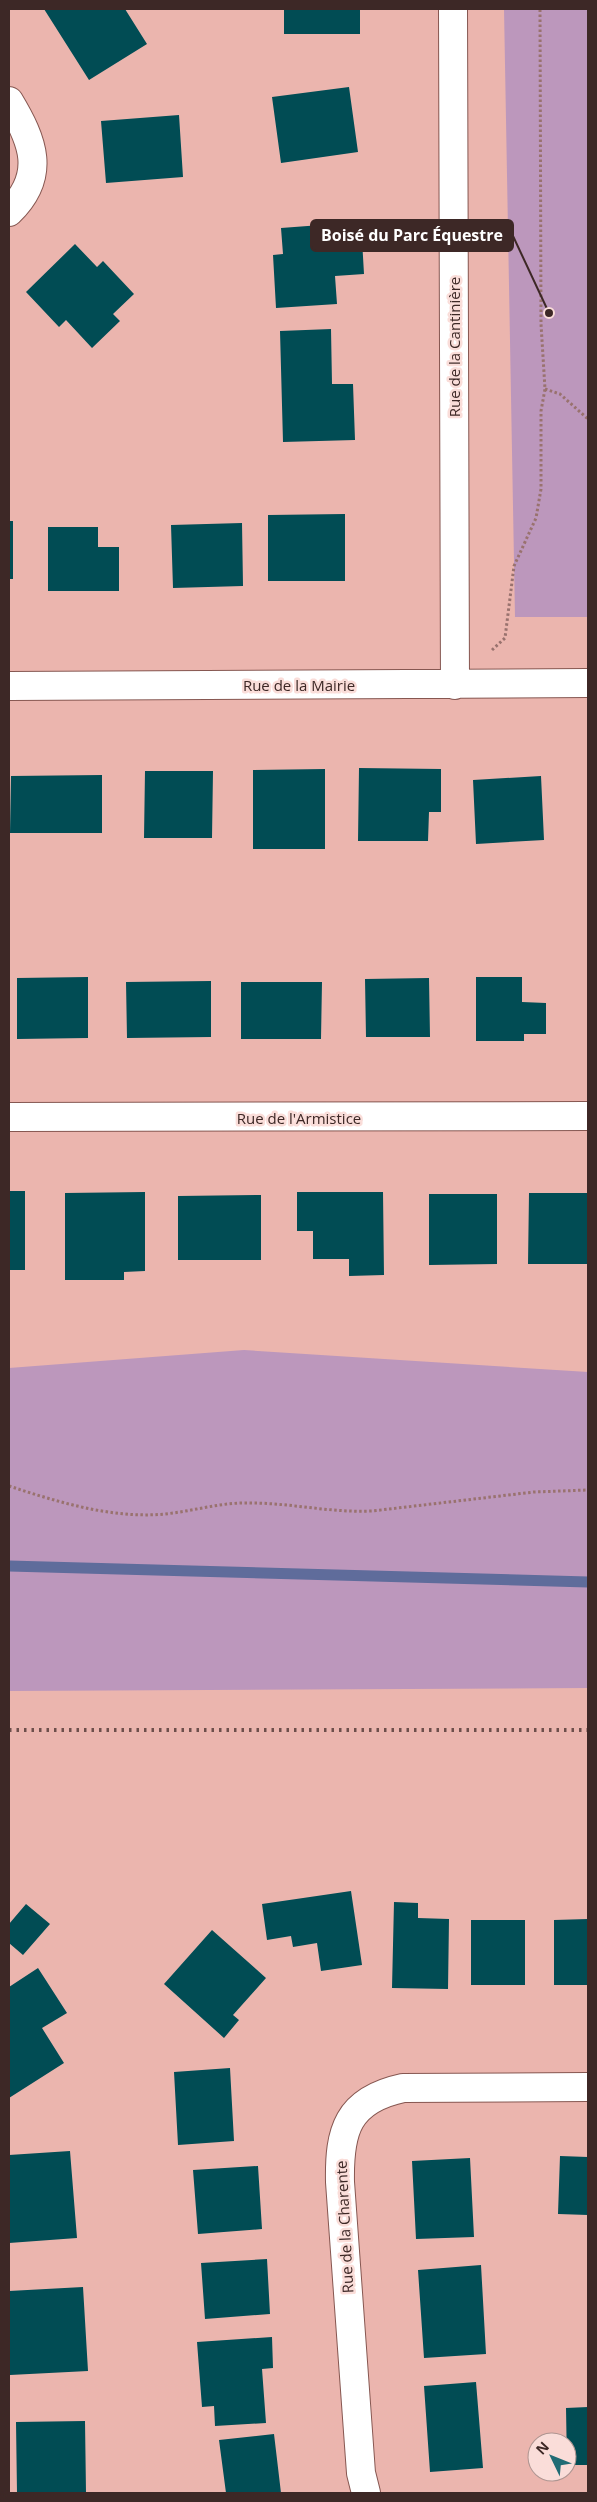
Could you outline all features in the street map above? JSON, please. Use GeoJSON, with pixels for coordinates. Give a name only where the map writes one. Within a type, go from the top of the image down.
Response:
{"type":"FeatureCollection","features":[{"type":"Feature","properties":{"kind":"street","name":"Rue de la Cantinière"},"geometry":{"type":"LineString","coordinates":[[453,9],[456,685]]}},
{"type":"Feature","properties":{"kind":"street"},"geometry":{"type":"LineString","coordinates":[[9,101],[23,124],[33,157],[33,170],[29,183],[17,204],[9,212]]}},
{"type":"Feature","properties":{"kind":"street","name":"Rue de la Mairie"},"geometry":{"type":"LineString","coordinates":[[9,686],[588,683]]}},
{"type":"Feature","properties":{"kind":"street","name":"Rue de l'Armistice"},"geometry":{"type":"LineString","coordinates":[[9,1117],[588,1116]]}},
{"type":"Feature","properties":{"kind":"street","name":"Rue de la Charente"},"geometry":{"type":"LineString","coordinates":[[366,2493],[362,2473],[340,2182],[340,2146],[348,2124],[357,2112],[375,2097],[403,2088],[588,2087]]}},
{"type":"Feature","properties":{"kind":"path"},"geometry":{"type":"LineString","coordinates":[[505,638],[514,566],[540,504],[542,464],[541,411],[545,389],[541,324],[540,9]]}},
{"type":"Feature","properties":{"kind":"path"},"geometry":{"type":"LineString","coordinates":[[545,389],[560,394],[588,419]]}},
{"type":"Feature","properties":{"kind":"path"},"geometry":{"type":"LineString","coordinates":[[9,1486],[98,1510],[139,1514],[163,1514],[218,1504],[251,1503],[354,1512],[396,1509],[534,1492],[588,1490]]}},
{"type":"Feature","properties":{"kind":"shaded area"},"geometry":{"type":"Polygon","coordinates":[[[504,9],[588,9],[588,617],[515,617],[504,9]]]}},
{"type":"Feature","properties":{"kind":"shaded area"},"geometry":{"type":"Polygon","coordinates":[[[244,1350],[588,1372],[588,1688],[9,1691],[9,1368],[244,1350]]]}},
{"type":"Feature","properties":{"kind":"building"},"geometry":{"type":"Polygon","coordinates":[[[44,9],[125,9],[147,44],[89,80],[44,9]]]}},
{"type":"Feature","properties":{"kind":"building"},"geometry":{"type":"Polygon","coordinates":[[[284,9],[360,9],[360,34],[284,34],[284,9]]]}},
{"type":"Feature","properties":{"kind":"building"},"geometry":{"type":"Polygon","coordinates":[[[349,87],[358,152],[281,163],[272,97],[349,87]]]}},
{"type":"Feature","properties":{"kind":"building"},"geometry":{"type":"Polygon","coordinates":[[[179,115],[183,177],[106,183],[101,121],[179,115]]]}},
{"type":"Feature","properties":{"kind":"building"},"geometry":{"type":"Polygon","coordinates":[[[361,222],[364,274],[335,276],[337,304],[276,308],[273,255],[283,254],[281,228],[361,222]]]}},
{"type":"Feature","properties":{"kind":"building"},"geometry":{"type":"Polygon","coordinates":[[[75,244],[97,267],[103,261],[134,294],[113,314],[120,321],[92,348],[66,320],[59,327],[26,292],[75,244]]]}},
{"type":"Feature","properties":{"kind":"building"},"geometry":{"type":"Polygon","coordinates":[[[331,329],[332,384],[353,384],[355,440],[283,442],[280,331],[331,329]]]}},
{"type":"Feature","properties":{"kind":"building"},"geometry":{"type":"Polygon","coordinates":[[[345,514],[345,581],[268,581],[268,515],[345,514]]]}},
{"type":"Feature","properties":{"kind":"building"},"geometry":{"type":"Polygon","coordinates":[[[9,521],[13,521],[13,579],[9,579],[9,521]]]}},
{"type":"Feature","properties":{"kind":"building"},"geometry":{"type":"Polygon","coordinates":[[[242,523],[243,586],[173,588],[171,525],[242,523]]]}},
{"type":"Feature","properties":{"kind":"building"},"geometry":{"type":"Polygon","coordinates":[[[48,527],[98,527],[98,547],[119,547],[119,591],[48,591],[48,527]]]}},
{"type":"Feature","properties":{"kind":"building"},"geometry":{"type":"Polygon","coordinates":[[[359,768],[441,769],[441,812],[429,812],[428,841],[358,841],[359,768]]]}},
{"type":"Feature","properties":{"kind":"building"},"geometry":{"type":"Polygon","coordinates":[[[325,769],[325,849],[253,849],[253,770],[325,769]]]}},
{"type":"Feature","properties":{"kind":"building"},"geometry":{"type":"Polygon","coordinates":[[[145,771],[213,771],[212,838],[144,838],[145,771]]]}},
{"type":"Feature","properties":{"kind":"building"},"geometry":{"type":"Polygon","coordinates":[[[102,775],[102,833],[10,833],[11,776],[102,775]]]}},
{"type":"Feature","properties":{"kind":"building"},"geometry":{"type":"Polygon","coordinates":[[[541,776],[544,840],[476,844],[473,780],[541,776]]]}},
{"type":"Feature","properties":{"kind":"building"},"geometry":{"type":"Polygon","coordinates":[[[88,977],[88,1038],[17,1039],[17,978],[88,977]]]}},
{"type":"Feature","properties":{"kind":"building"},"geometry":{"type":"Polygon","coordinates":[[[476,977],[522,977],[522,1002],[546,1003],[546,1034],[524,1034],[524,1041],[476,1041],[476,977]]]}},
{"type":"Feature","properties":{"kind":"building"},"geometry":{"type":"Polygon","coordinates":[[[429,978],[430,1037],[366,1037],[365,979],[429,978]]]}},
{"type":"Feature","properties":{"kind":"building"},"geometry":{"type":"Polygon","coordinates":[[[211,981],[211,1037],[127,1038],[126,982],[211,981]]]}},
{"type":"Feature","properties":{"kind":"building"},"geometry":{"type":"Polygon","coordinates":[[[241,982],[322,982],[321,1039],[241,1039],[241,982]]]}},
{"type":"Feature","properties":{"kind":"building"},"geometry":{"type":"Polygon","coordinates":[[[9,1191],[25,1191],[25,1270],[9,1270],[9,1191]]]}},
{"type":"Feature","properties":{"kind":"building"},"geometry":{"type":"Polygon","coordinates":[[[145,1192],[145,1271],[124,1272],[124,1280],[65,1280],[65,1193],[145,1192]]]}},
{"type":"Feature","properties":{"kind":"building"},"geometry":{"type":"Polygon","coordinates":[[[297,1192],[383,1192],[384,1275],[349,1276],[349,1259],[313,1259],[313,1231],[297,1231],[297,1192]]]}},
{"type":"Feature","properties":{"kind":"building"},"geometry":{"type":"Polygon","coordinates":[[[529,1193],[588,1193],[588,1264],[528,1264],[529,1193]]]}},
{"type":"Feature","properties":{"kind":"building"},"geometry":{"type":"Polygon","coordinates":[[[429,1194],[497,1194],[497,1264],[429,1265],[429,1194]]]}},
{"type":"Feature","properties":{"kind":"building"},"geometry":{"type":"Polygon","coordinates":[[[261,1195],[261,1260],[178,1260],[178,1196],[261,1195]]]}},
{"type":"Feature","properties":{"kind":"building"},"geometry":{"type":"Polygon","coordinates":[[[351,1891],[362,1965],[321,1971],[317,1943],[293,1947],[291,1936],[267,1940],[262,1904],[351,1891]]]}},
{"type":"Feature","properties":{"kind":"building"},"geometry":{"type":"Polygon","coordinates":[[[394,1902],[418,1903],[418,1918],[449,1919],[448,1989],[392,1988],[394,1902]]]}},
{"type":"Feature","properties":{"kind":"building"},"geometry":{"type":"Polygon","coordinates":[[[26,1904],[50,1924],[23,1955],[9,1943],[9,1924],[26,1904]]]}},
{"type":"Feature","properties":{"kind":"building"},"geometry":{"type":"Polygon","coordinates":[[[588,1919],[588,1985],[554,1985],[554,1920],[588,1919]]]}},
{"type":"Feature","properties":{"kind":"building"},"geometry":{"type":"Polygon","coordinates":[[[471,1920],[525,1920],[525,1985],[471,1985],[471,1920]]]}},
{"type":"Feature","properties":{"kind":"building"},"geometry":{"type":"Polygon","coordinates":[[[212,1930],[266,1978],[233,2015],[239,2020],[224,2038],[164,1984],[212,1930]]]}},
{"type":"Feature","properties":{"kind":"building"},"geometry":{"type":"Polygon","coordinates":[[[38,1968],[67,2013],[42,2028],[64,2063],[9,2098],[9,1987],[38,1968]]]}},
{"type":"Feature","properties":{"kind":"building"},"geometry":{"type":"Polygon","coordinates":[[[230,2068],[234,2141],[178,2145],[174,2072],[230,2068]]]}},
{"type":"Feature","properties":{"kind":"building"},"geometry":{"type":"Polygon","coordinates":[[[70,2151],[77,2238],[9,2243],[9,2155],[70,2151]]]}},
{"type":"Feature","properties":{"kind":"building"},"geometry":{"type":"Polygon","coordinates":[[[560,2156],[588,2157],[588,2215],[558,2214],[560,2156]]]}},
{"type":"Feature","properties":{"kind":"building"},"geometry":{"type":"Polygon","coordinates":[[[470,2158],[474,2237],[416,2239],[412,2161],[470,2158]]]}},
{"type":"Feature","properties":{"kind":"building"},"geometry":{"type":"Polygon","coordinates":[[[258,2166],[262,2229],[198,2234],[193,2170],[258,2166]]]}},
{"type":"Feature","properties":{"kind":"building"},"geometry":{"type":"Polygon","coordinates":[[[267,2259],[270,2314],[205,2319],[201,2263],[267,2259]]]}},
{"type":"Feature","properties":{"kind":"building"},"geometry":{"type":"Polygon","coordinates":[[[481,2265],[486,2354],[424,2358],[418,2270],[481,2265]]]}},
{"type":"Feature","properties":{"kind":"building"},"geometry":{"type":"Polygon","coordinates":[[[83,2287],[88,2371],[10,2375],[9,2291],[83,2287]]]}},
{"type":"Feature","properties":{"kind":"building"},"geometry":{"type":"Polygon","coordinates":[[[272,2337],[273,2368],[262,2369],[266,2423],[215,2426],[214,2406],[202,2407],[197,2342],[272,2337]]]}},
{"type":"Feature","properties":{"kind":"building"},"geometry":{"type":"Polygon","coordinates":[[[476,2382],[483,2468],[430,2472],[424,2386],[476,2382]]]}},
{"type":"Feature","properties":{"kind":"building"},"geometry":{"type":"Polygon","coordinates":[[[588,2407],[588,2465],[577,2465],[577,2432],[566,2432],[566,2408],[588,2407]]]}},
{"type":"Feature","properties":{"kind":"building"},"geometry":{"type":"Polygon","coordinates":[[[85,2421],[86,2493],[17,2493],[16,2422],[85,2421]]]}},
{"type":"Feature","properties":{"kind":"building"},"geometry":{"type":"Polygon","coordinates":[[[274,2434],[281,2493],[226,2493],[219,2440],[274,2434]]]}},
{"type":"Feature","properties":{"kind":"waterway"},"geometry":{"type":"LineString","coordinates":[[9,1566],[588,1582]]}},
{"type":"Feature","properties":{"kind":"railway"},"geometry":{"type":"LineString","coordinates":[[9,1730],[588,1730]]}},
{"type":"Feature","properties":{"kind":"place","name":"Boisé du Parc Équestre"},"geometry":{"type":"Point","coordinates":[549,313]}}]}
